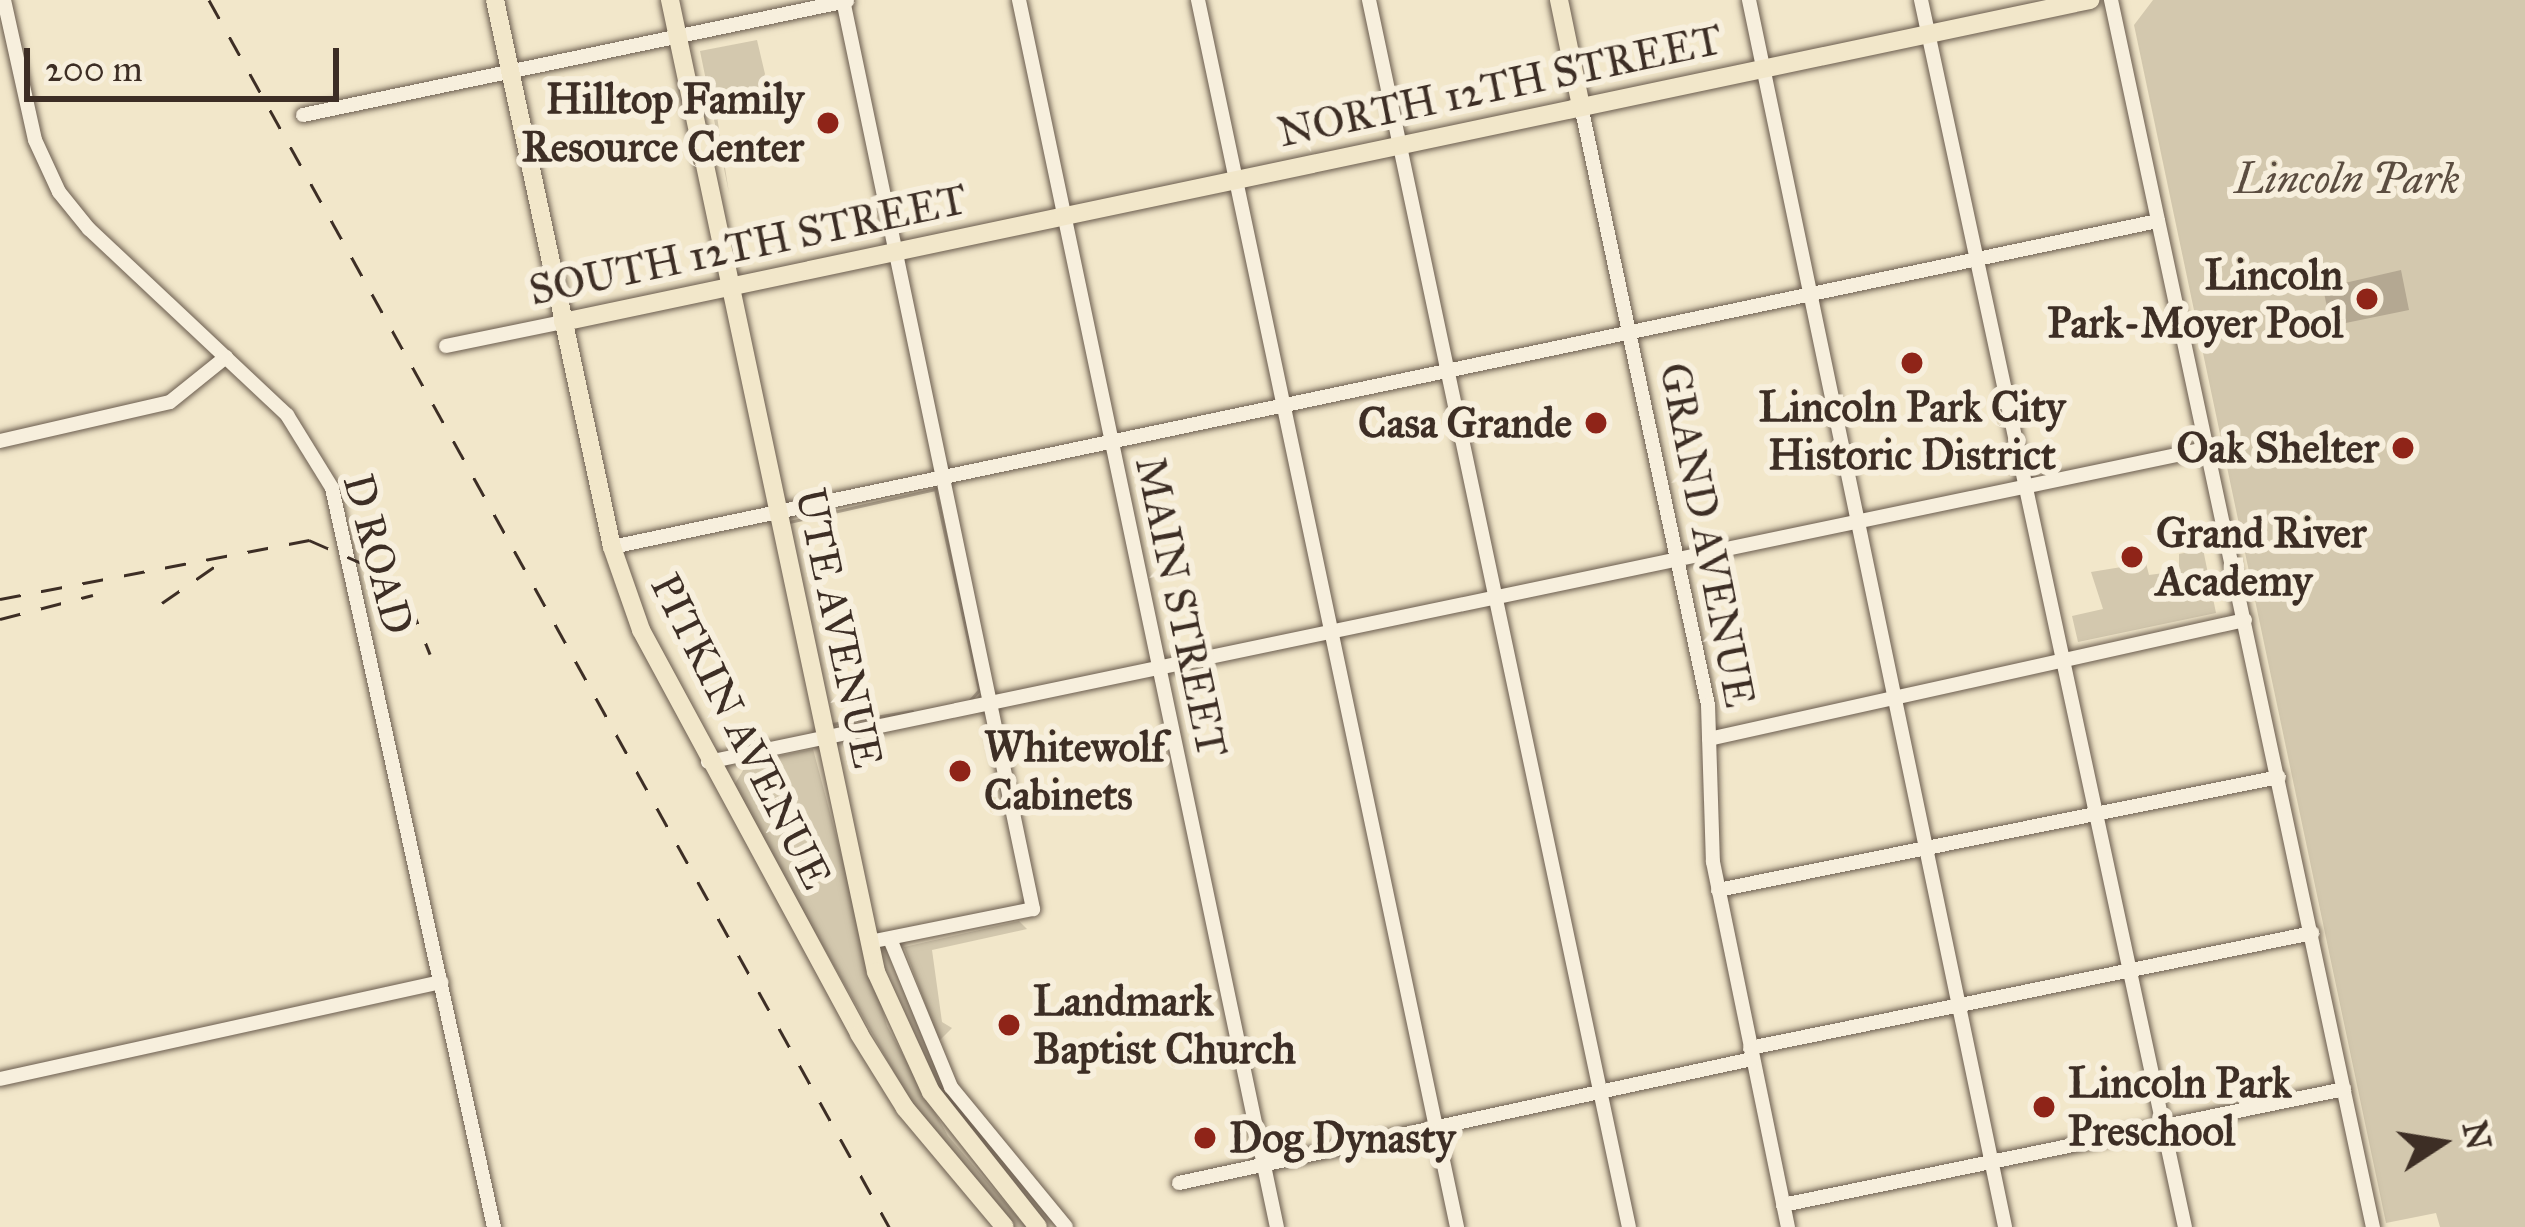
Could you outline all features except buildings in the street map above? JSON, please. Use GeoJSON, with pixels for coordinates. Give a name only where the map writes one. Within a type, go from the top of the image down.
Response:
{"type":"FeatureCollection","features":[{"type":"Feature","properties":{"kind":"main road","name":"PITKIN AVENUE"},"geometry":{"type":"LineString","coordinates":[[495,0],[612,547],[640,630],[708,762],[905,1108],[1005,1227]]}},
{"type":"Feature","properties":{"kind":"main road","name":"UTE AVENUE"},"geometry":{"type":"LineString","coordinates":[[670,0],[868,942],[887,1003],[931,1092],[1038,1227]]}},
{"type":"Feature","properties":{"kind":"main road","name":"GRAND AVENUE"},"geometry":{"type":"LineString","coordinates":[[1559,0],[1581,106]]}},
{"type":"Feature","properties":{"kind":"main road","name":"NORTH 12TH STREET"},"geometry":{"type":"LineString","coordinates":[[1065,214],[2090,0]]}},
{"type":"Feature","properties":{"kind":"main road","name":"SOUTH 12TH STREET"},"geometry":{"type":"LineString","coordinates":[[562,322],[1065,214]]}},
{"type":"Feature","properties":{"kind":"street","name":"D ROAD"},"geometry":{"type":"LineString","coordinates":[[4,0],[35,140],[59,192],[303,434],[332,488],[494,1227]]}},
{"type":"Feature","properties":{"kind":"street","name":"MAIN STREET"},"geometry":{"type":"LineString","coordinates":[[1019,0],[1277,1227]]}},
{"type":"Feature","properties":{"kind":"street"},"geometry":{"type":"LineString","coordinates":[[1198,0],[1457,1227]]}},
{"type":"Feature","properties":{"kind":"street"},"geometry":{"type":"LineString","coordinates":[[1370,0],[1629,1227]]}},
{"type":"Feature","properties":{"kind":"street"},"geometry":{"type":"LineString","coordinates":[[1749,0],[2005,1227]]}},
{"type":"Feature","properties":{"kind":"street"},"geometry":{"type":"LineString","coordinates":[[1921,0],[2185,1227]]}},
{"type":"Feature","properties":{"kind":"street"},"geometry":{"type":"LineString","coordinates":[[2111,0],[2373,1227]]}},
{"type":"Feature","properties":{"kind":"street"},"geometry":{"type":"LineString","coordinates":[[303,115],[846,1],[1033,909],[868,942]]}},
{"type":"Feature","properties":{"kind":"street","name":"GRAND AVENUE"},"geometry":{"type":"LineString","coordinates":[[1581,106],[1677,559],[1709,740],[1706,795],[1718,890],[1787,1227]]}},
{"type":"Feature","properties":{"kind":"street"},"geometry":{"type":"LineString","coordinates":[[612,547],[2158,220]]}},
{"type":"Feature","properties":{"kind":"street","name":"SOUTH 12TH STREET"},"geometry":{"type":"LineString","coordinates":[[446,346],[562,322]]}},
{"type":"Feature","properties":{"kind":"street"},"geometry":{"type":"LineString","coordinates":[[0,441],[170,402],[226,357]]}},
{"type":"Feature","properties":{"kind":"street"},"geometry":{"type":"LineString","coordinates":[[708,762],[2205,448]]}},
{"type":"Feature","properties":{"kind":"street"},"geometry":{"type":"LineString","coordinates":[[1709,740],[2246,620]]}},
{"type":"Feature","properties":{"kind":"street"},"geometry":{"type":"LineString","coordinates":[[1718,890],[2279,777]]}},
{"type":"Feature","properties":{"kind":"street"},"geometry":{"type":"LineString","coordinates":[[1178,1183],[1600,1092],[1958,1005],[2312,933]]}},
{"type":"Feature","properties":{"kind":"street"},"geometry":{"type":"LineString","coordinates":[[890,939],[951,1088],[1066,1227]]}},
{"type":"Feature","properties":{"kind":"street"},"geometry":{"type":"LineString","coordinates":[[0,1079],[441,982]]}},
{"type":"Feature","properties":{"kind":"street"},"geometry":{"type":"LineString","coordinates":[[1783,1205],[2344,1088]]}},
{"type":"Feature","properties":{"kind":"green space","name":"Lincoln Park"},"geometry":{"type":"Polygon","coordinates":[[[2153,0],[2525,0],[2525,1227],[2440,1227],[2436,1213],[2386,1223],[2134,25],[2153,0]]]}},
{"type":"Feature","properties":{"kind":"green space"},"geometry":{"type":"Polygon","coordinates":[[[757,40],[765,74],[759,89],[752,97],[749,89],[714,97],[729,193],[700,51],[757,40]]]}},
{"type":"Feature","properties":{"kind":"green space"},"geometry":{"type":"Polygon","coordinates":[[[2203,549],[2216,613],[2078,642],[2072,616],[2103,609],[2091,572],[2146,563],[2149,575],[2179,571],[2179,554],[2203,549]]]}},
{"type":"Feature","properties":{"kind":"green space"},"geometry":{"type":"Polygon","coordinates":[[[813,749],[887,1026],[948,1136],[1026,1227],[1013,1227],[912,1104],[733,787],[748,762],[813,749]]]}},
{"type":"Feature","properties":{"kind":"green space"},"geometry":{"type":"Polygon","coordinates":[[[1019,921],[1027,929],[932,950],[942,1022],[952,1028],[939,1041],[904,947],[1019,921]]]}},
{"type":"Feature","properties":{"kind":"shaded area","name":"Lincoln Park-Moyer Pool"},"geometry":{"type":"Polygon","coordinates":[[[2401,270],[2409,310],[2331,326],[2323,288],[2401,270]]]}},
{"type":"Feature","properties":{"kind":"waterway"},"geometry":{"type":"LineString","coordinates":[[789,522],[935,489],[979,690],[970,700]]}},
{"type":"Feature","properties":{"kind":"waterway"},"geometry":{"type":"LineString","coordinates":[[832,724],[912,711]]}},
{"type":"Feature","properties":{"kind":"railway"},"geometry":{"type":"LineString","coordinates":[[209,0],[889,1227]]}},
{"type":"Feature","properties":{"kind":"railway"},"geometry":{"type":"LineString","coordinates":[[0,599],[309,540],[384,573],[410,604],[430,654]]}},
{"type":"Feature","properties":{"kind":"railway"},"geometry":{"type":"LineString","coordinates":[[162,603],[221,562]]}},
{"type":"Feature","properties":{"kind":"railway"},"geometry":{"type":"LineString","coordinates":[[0,619],[93,595]]}},
{"type":"Feature","properties":{"kind":"place","name":"Hilltop Family Resource Center"},"geometry":{"type":"Point","coordinates":[828,123]}},
{"type":"Feature","properties":{"kind":"place","name":"Lincoln Park-Moyer Pool"},"geometry":{"type":"Point","coordinates":[2367,299]}},
{"type":"Feature","properties":{"kind":"place","name":"Lincoln Park City Historic District"},"geometry":{"type":"Point","coordinates":[1912,363]}},
{"type":"Feature","properties":{"kind":"place","name":"Casa Grande"},"geometry":{"type":"Point","coordinates":[1596,423]}},
{"type":"Feature","properties":{"kind":"place","name":"Oak Shelter"},"geometry":{"type":"Point","coordinates":[2403,448]}},
{"type":"Feature","properties":{"kind":"place","name":"Grand River Academy"},"geometry":{"type":"Point","coordinates":[2132,557]}},
{"type":"Feature","properties":{"kind":"place","name":"Whitewolf Cabinets"},"geometry":{"type":"Point","coordinates":[960,771]}},
{"type":"Feature","properties":{"kind":"place","name":"Landmark Baptist Church"},"geometry":{"type":"Point","coordinates":[1009,1025]}},
{"type":"Feature","properties":{"kind":"place","name":"Lincoln Park Preschool"},"geometry":{"type":"Point","coordinates":[2044,1107]}},
{"type":"Feature","properties":{"kind":"place","name":"Dog Dynasty"},"geometry":{"type":"Point","coordinates":[1205,1138]}}]}
